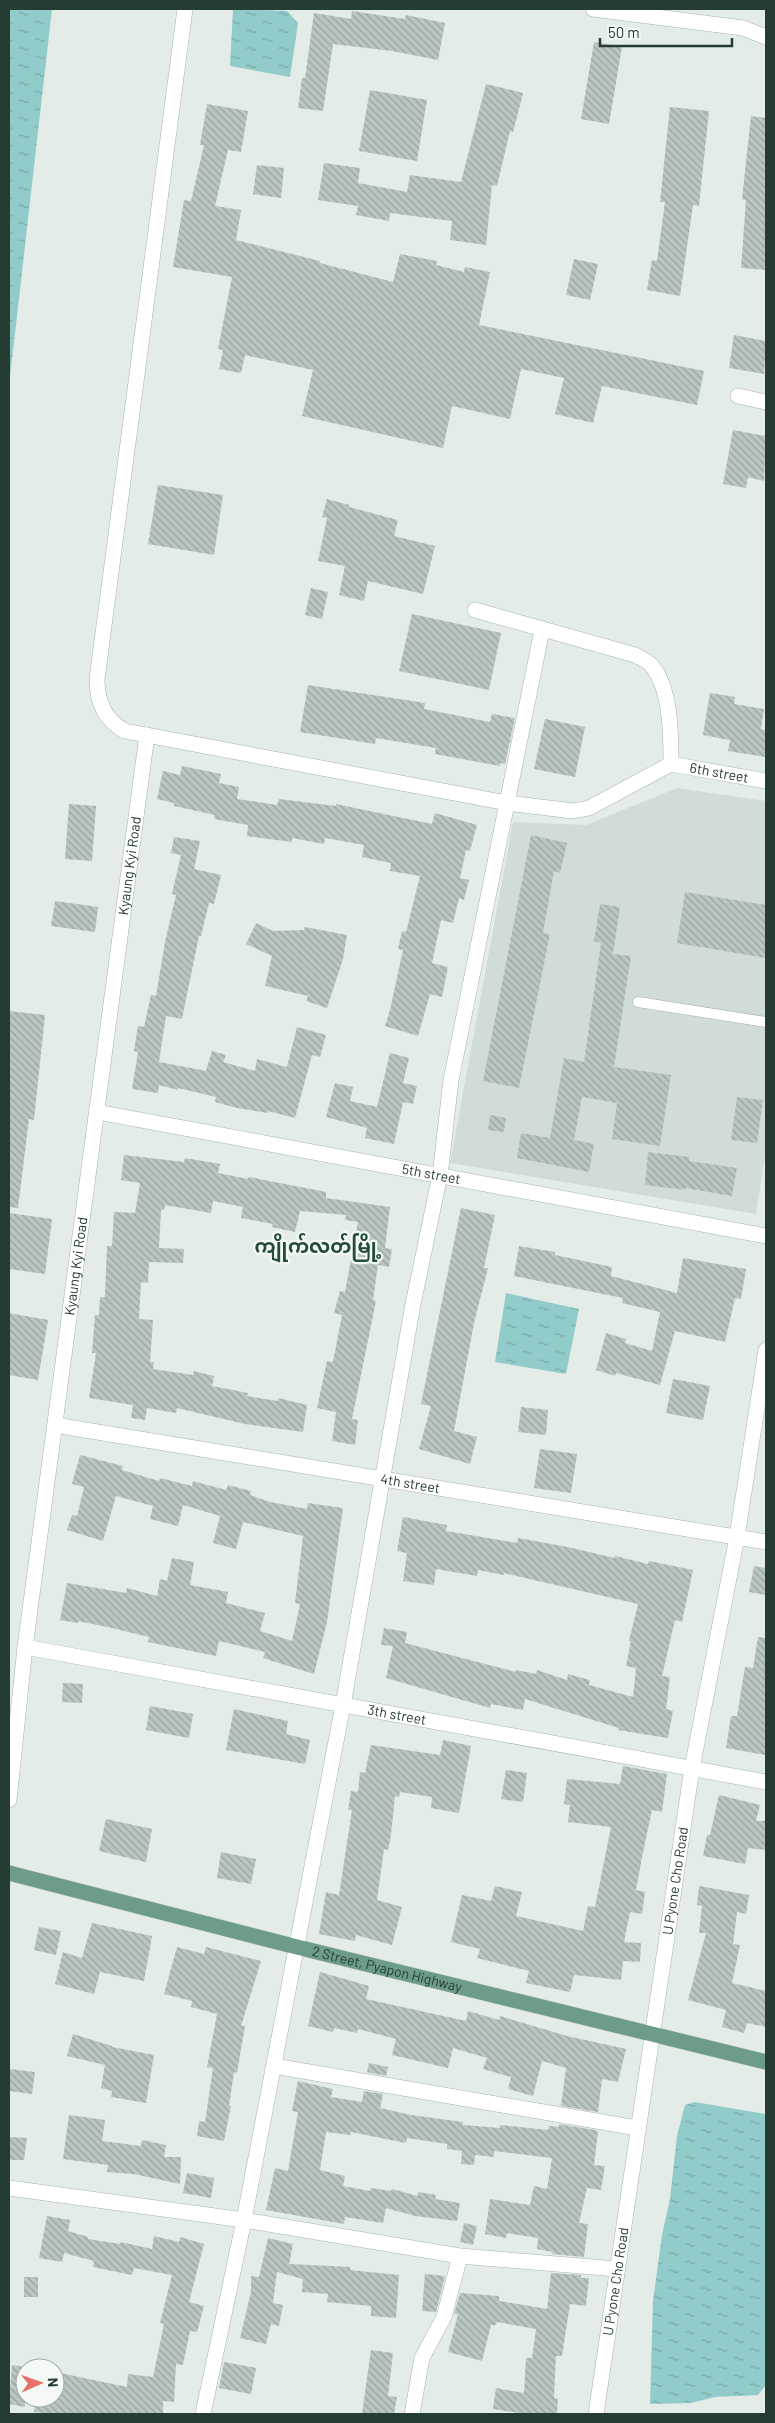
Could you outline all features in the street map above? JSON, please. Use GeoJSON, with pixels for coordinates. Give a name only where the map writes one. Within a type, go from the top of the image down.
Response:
{"type":"FeatureCollection","features":[{"type":"Feature","properties":{"kind":"main road","name":"2 Street, Pyapon Highway"},"geometry":{"type":"LineString","coordinates":[[9,1873],[297,1947],[766,2062]]}},
{"type":"Feature","properties":{"kind":"street"},"geometry":{"type":"LineString","coordinates":[[185,9],[97,679],[98,698],[108,720],[125,731],[507,803],[573,811],[582,810],[671,764],[671,733],[663,687],[651,664],[635,655],[475,610]]}},
{"type":"Feature","properties":{"kind":"street"},"geometry":{"type":"LineString","coordinates":[[593,9],[743,28],[766,37]]}},
{"type":"Feature","properties":{"kind":"street"},"geometry":{"type":"LineString","coordinates":[[738,396],[766,402]]}},
{"type":"Feature","properties":{"kind":"street"},"geometry":{"type":"LineString","coordinates":[[203,2414],[244,2220],[343,1705],[384,1479],[413,1304],[440,1175],[451,1080],[542,630]]}},
{"type":"Feature","properties":{"kind":"street","name":"Kyaung Kyi Road"},"geometry":{"type":"LineString","coordinates":[[9,1800],[25,1647],[147,735]]}},
{"type":"Feature","properties":{"kind":"street","name":"6th street"},"geometry":{"type":"LineString","coordinates":[[671,764],[766,781]]}},
{"type":"Feature","properties":{"kind":"street","name":"5th street"},"geometry":{"type":"LineString","coordinates":[[97,1112],[766,1236]]}},
{"type":"Feature","properties":{"kind":"street","name":"U Pyone Cho Road"},"geometry":{"type":"LineString","coordinates":[[596,2414],[692,1768],[737,1537],[766,1350]]}},
{"type":"Feature","properties":{"kind":"street","name":"4th street"},"geometry":{"type":"LineString","coordinates":[[55,1425],[766,1542]]}},
{"type":"Feature","properties":{"kind":"street","name":"3th street"},"geometry":{"type":"LineString","coordinates":[[25,1647],[766,1782]]}},
{"type":"Feature","properties":{"kind":"street"},"geometry":{"type":"LineString","coordinates":[[274,2066],[637,2128]]}},
{"type":"Feature","properties":{"kind":"street"},"geometry":{"type":"LineString","coordinates":[[9,2188],[244,2220],[460,2256],[617,2269]]}},
{"type":"Feature","properties":{"kind":"street"},"geometry":{"type":"LineString","coordinates":[[412,2414],[422,2358],[444,2317],[460,2256]]}},
{"type":"Feature","properties":{"kind":"lane"},"geometry":{"type":"LineString","coordinates":[[638,1002],[766,1022]]}},
{"type":"Feature","properties":{"kind":"shaded area"},"geometry":{"type":"Polygon","coordinates":[[[677,788],[766,801],[766,1149],[756,1214],[450,1163],[513,822],[586,825],[677,788]]]}},
{"type":"Feature","properties":{"kind":"water"},"geometry":{"type":"Polygon","coordinates":[[[9,9],[52,9],[9,386],[9,9]]]}},
{"type":"Feature","properties":{"kind":"water"},"geometry":{"type":"Polygon","coordinates":[[[233,9],[287,11],[298,23],[290,77],[230,66],[233,9]]]}},
{"type":"Feature","properties":{"kind":"water"},"geometry":{"type":"Polygon","coordinates":[[[506,1293],[579,1309],[566,1374],[495,1362],[506,1293]]]}},
{"type":"Feature","properties":{"kind":"water"},"geometry":{"type":"Polygon","coordinates":[[[695,2102],[766,2114],[766,2385],[758,2395],[715,2397],[691,2403],[650,2404],[653,2301],[662,2235],[670,2199],[677,2136],[685,2105],[695,2102]]]}},
{"type":"Feature","properties":{"kind":"building"},"geometry":{"type":"Polygon","coordinates":[[[352,11],[405,19],[406,15],[445,23],[438,60],[392,51],[333,44],[323,111],[298,108],[302,78],[305,78],[314,13],[351,19],[352,11]]]}},
{"type":"Feature","properties":{"kind":"building"},"geometry":{"type":"Polygon","coordinates":[[[594,42],[622,47],[609,124],[581,119],[594,42]]]}},
{"type":"Feature","properties":{"kind":"building"},"geometry":{"type":"Polygon","coordinates":[[[486,84],[523,93],[513,132],[510,131],[497,186],[492,185],[486,245],[450,240],[452,221],[390,213],[389,221],[356,215],[358,206],[318,200],[324,163],[360,168],[358,183],[407,192],[410,175],[461,182],[486,84]]]}},
{"type":"Feature","properties":{"kind":"building"},"geometry":{"type":"Polygon","coordinates":[[[370,90],[427,100],[417,161],[359,151],[370,90]]]}},
{"type":"Feature","properties":{"kind":"building"},"geometry":{"type":"Polygon","coordinates":[[[207,104],[248,111],[241,152],[228,150],[215,206],[241,210],[236,240],[393,282],[400,254],[437,261],[436,265],[464,272],[465,267],[490,272],[479,325],[704,371],[697,405],[602,386],[593,423],[555,414],[564,378],[521,369],[510,419],[452,406],[443,448],[302,416],[313,370],[245,355],[241,373],[219,369],[223,350],[218,349],[232,277],[173,267],[184,200],[191,201],[204,145],[200,145],[207,104]]]}},
{"type":"Feature","properties":{"kind":"building"},"geometry":{"type":"Polygon","coordinates":[[[670,107],[709,111],[699,206],[693,205],[680,296],[647,290],[652,260],[657,261],[665,202],[660,202],[670,107]]]}},
{"type":"Feature","properties":{"kind":"building"},"geometry":{"type":"Polygon","coordinates":[[[751,116],[766,118],[766,270],[741,268],[746,200],[742,199],[751,116]]]}},
{"type":"Feature","properties":{"kind":"building"},"geometry":{"type":"Polygon","coordinates":[[[257,165],[284,168],[281,198],[253,194],[257,165]]]}},
{"type":"Feature","properties":{"kind":"building"},"geometry":{"type":"Polygon","coordinates":[[[574,259],[598,264],[590,300],[566,295],[574,259]]]}},
{"type":"Feature","properties":{"kind":"building"},"geometry":{"type":"Polygon","coordinates":[[[734,335],[766,341],[764,374],[729,368],[734,335]]]}},
{"type":"Feature","properties":{"kind":"building"},"geometry":{"type":"Polygon","coordinates":[[[733,430],[766,436],[764,481],[748,477],[746,488],[723,484],[733,430]]]}},
{"type":"Feature","properties":{"kind":"building"},"geometry":{"type":"Polygon","coordinates":[[[158,485],[223,495],[214,555],[148,544],[158,485]]]}},
{"type":"Feature","properties":{"kind":"building"},"geometry":{"type":"Polygon","coordinates":[[[327,499],[398,520],[394,536],[435,546],[423,594],[368,581],[364,601],[339,595],[345,566],[318,561],[327,518],[322,517],[327,499]]]}},
{"type":"Feature","properties":{"kind":"building"},"geometry":{"type":"Polygon","coordinates":[[[311,588],[328,592],[322,619],[305,615],[311,588]]]}},
{"type":"Feature","properties":{"kind":"building"},"geometry":{"type":"Polygon","coordinates":[[[412,614],[501,633],[489,690],[399,671],[412,614]]]}},
{"type":"Feature","properties":{"kind":"building"},"geometry":{"type":"Polygon","coordinates":[[[308,685],[425,703],[424,709],[490,722],[492,714],[515,718],[505,764],[500,763],[500,766],[435,754],[436,748],[376,738],[375,744],[300,732],[308,685]]]}},
{"type":"Feature","properties":{"kind":"building"},"geometry":{"type":"Polygon","coordinates":[[[710,693],[735,697],[734,704],[764,709],[761,729],[766,730],[766,757],[728,751],[730,740],[703,735],[710,693]]]}},
{"type":"Feature","properties":{"kind":"building"},"geometry":{"type":"Polygon","coordinates":[[[545,719],[585,727],[575,777],[534,769],[545,719]]]}},
{"type":"Feature","properties":{"kind":"building"},"geometry":{"type":"Polygon","coordinates":[[[182,766],[221,774],[219,783],[239,787],[237,799],[277,805],[279,799],[336,806],[336,804],[432,824],[435,813],[477,825],[470,851],[466,850],[460,878],[469,880],[464,900],[459,898],[453,923],[441,920],[432,963],[448,967],[442,997],[430,994],[418,1036],[385,1026],[403,950],[398,949],[402,931],[406,932],[420,876],[390,871],[391,863],[362,857],[364,845],[325,838],[324,844],[292,838],[292,842],[247,836],[248,825],[214,819],[215,815],[174,806],[174,803],[157,799],[163,771],[180,775],[182,766]]]}},
{"type":"Feature","properties":{"kind":"building"},"geometry":{"type":"Polygon","coordinates":[[[69,804],[96,806],[92,861],[65,859],[69,804]]]}},
{"type":"Feature","properties":{"kind":"building"},"geometry":{"type":"Polygon","coordinates":[[[531,835],[567,843],[560,873],[554,871],[543,933],[550,934],[519,1088],[483,1081],[531,835]]]}},
{"type":"Feature","properties":{"kind":"building"},"geometry":{"type":"Polygon","coordinates":[[[174,837],[200,841],[194,869],[221,875],[214,904],[209,903],[201,936],[199,936],[182,1019],[166,1016],[159,1062],[206,1071],[212,1051],[226,1055],[223,1062],[255,1071],[257,1059],[287,1067],[297,1027],[326,1035],[320,1057],[312,1055],[295,1118],[268,1111],[268,1113],[237,1108],[215,1102],[216,1097],[178,1088],[178,1090],[159,1085],[158,1093],[132,1089],[138,1052],[134,1051],[138,1026],[144,1027],[151,995],[156,996],[165,942],[176,895],[172,894],[181,855],[171,853],[174,837]]]}},
{"type":"Feature","properties":{"kind":"building"},"geometry":{"type":"Polygon","coordinates":[[[685,892],[766,905],[766,958],[677,943],[685,892]]]}},
{"type":"Feature","properties":{"kind":"building"},"geometry":{"type":"Polygon","coordinates":[[[55,901],[98,907],[95,932],[51,926],[55,901]]]}},
{"type":"Feature","properties":{"kind":"building"},"geometry":{"type":"Polygon","coordinates":[[[600,904],[620,907],[613,954],[631,956],[614,1067],[671,1075],[660,1146],[612,1139],[617,1103],[582,1097],[574,1140],[594,1144],[589,1172],[517,1158],[521,1133],[550,1138],[564,1058],[584,1062],[601,943],[594,941],[600,904]]]}},
{"type":"Feature","properties":{"kind":"building"},"geometry":{"type":"Polygon","coordinates":[[[256,923],[273,931],[304,930],[305,927],[347,935],[343,959],[327,1008],[306,1001],[308,996],[265,986],[272,956],[246,944],[256,923]]]}},
{"type":"Feature","properties":{"kind":"building"},"geometry":{"type":"Polygon","coordinates":[[[9,1011],[45,1015],[34,1120],[29,1119],[18,1208],[9,1207],[9,1011]]]}},
{"type":"Feature","properties":{"kind":"building"},"geometry":{"type":"Polygon","coordinates":[[[390,1053],[409,1058],[403,1083],[417,1086],[413,1104],[403,1102],[394,1144],[365,1138],[367,1128],[326,1117],[335,1083],[353,1087],[350,1101],[377,1107],[390,1053]]]}},
{"type":"Feature","properties":{"kind":"building"},"geometry":{"type":"Polygon","coordinates":[[[737,1097],[763,1100],[757,1143],[731,1140],[737,1097]]]}},
{"type":"Feature","properties":{"kind":"building"},"geometry":{"type":"Polygon","coordinates":[[[490,1115],[506,1118],[504,1132],[488,1130],[490,1115]]]}},
{"type":"Feature","properties":{"kind":"building"},"geometry":{"type":"Polygon","coordinates":[[[648,1152],[689,1157],[689,1161],[737,1168],[732,1196],[685,1188],[685,1190],[645,1185],[648,1152]]]}},
{"type":"Feature","properties":{"kind":"building"},"geometry":{"type":"Polygon","coordinates":[[[124,1155],[184,1162],[185,1158],[220,1164],[218,1173],[326,1192],[326,1198],[390,1207],[385,1248],[392,1249],[389,1267],[378,1265],[373,1300],[376,1301],[352,1419],[358,1420],[355,1445],[332,1441],[336,1412],[317,1408],[327,1361],[333,1362],[342,1315],[334,1313],[340,1291],[345,1292],[358,1222],[345,1220],[346,1215],[300,1211],[295,1232],[272,1227],[273,1224],[241,1218],[243,1207],[213,1201],[211,1213],[165,1205],[164,1210],[161,1210],[159,1248],[184,1249],[183,1263],[149,1262],[148,1283],[141,1282],[139,1319],[153,1320],[150,1362],[154,1362],[153,1369],[193,1375],[194,1371],[214,1376],[212,1386],[248,1393],[247,1396],[278,1401],[278,1398],[307,1405],[303,1432],[245,1424],[177,1408],[176,1413],[147,1408],[145,1420],[131,1418],[133,1405],[89,1398],[96,1353],[92,1353],[95,1315],[99,1315],[100,1297],[105,1297],[107,1246],[112,1246],[114,1212],[135,1213],[140,1183],[121,1180],[124,1155]]]}},
{"type":"Feature","properties":{"kind":"building"},"geometry":{"type":"Polygon","coordinates":[[[461,1208],[495,1215],[484,1268],[488,1268],[474,1323],[454,1431],[477,1437],[470,1464],[419,1449],[431,1406],[421,1404],[461,1208]]]}},
{"type":"Feature","properties":{"kind":"building"},"geometry":{"type":"Polygon","coordinates":[[[9,1213],[52,1219],[45,1274],[9,1269],[9,1213]]]}},
{"type":"Feature","properties":{"kind":"building"},"geometry":{"type":"Polygon","coordinates":[[[519,1246],[555,1252],[555,1255],[612,1267],[611,1276],[677,1293],[683,1258],[746,1269],[741,1299],[735,1298],[725,1342],[675,1331],[660,1385],[616,1373],[615,1376],[596,1370],[606,1333],[626,1339],[625,1343],[652,1351],[660,1312],[622,1303],[623,1298],[514,1276],[519,1246]]]}},
{"type":"Feature","properties":{"kind":"building"},"geometry":{"type":"Polygon","coordinates":[[[9,1313],[48,1320],[38,1380],[9,1375],[9,1313]]]}},
{"type":"Feature","properties":{"kind":"building"},"geometry":{"type":"Polygon","coordinates":[[[673,1379],[710,1386],[703,1420],[666,1413],[673,1379]]]}},
{"type":"Feature","properties":{"kind":"building"},"geometry":{"type":"Polygon","coordinates":[[[521,1407],[548,1410],[546,1435],[518,1432],[521,1407]]]}},
{"type":"Feature","properties":{"kind":"building"},"geometry":{"type":"Polygon","coordinates":[[[540,1449],[577,1454],[571,1493],[534,1488],[540,1449]]]}},
{"type":"Feature","properties":{"kind":"building"},"geometry":{"type":"Polygon","coordinates":[[[80,1455],[123,1466],[122,1470],[159,1481],[160,1478],[192,1486],[193,1481],[226,1490],[228,1485],[251,1491],[250,1495],[270,1502],[307,1509],[308,1503],[343,1508],[327,1622],[314,1674],[263,1658],[265,1652],[219,1641],[216,1656],[148,1642],[149,1637],[112,1628],[78,1621],[78,1623],[60,1620],[67,1583],[126,1593],[127,1588],[157,1596],[160,1579],[167,1581],[172,1558],[194,1562],[190,1585],[228,1592],[226,1603],[265,1613],[260,1631],[292,1641],[300,1604],[295,1603],[303,1536],[243,1522],[236,1549],[213,1543],[220,1516],[183,1505],[178,1526],[150,1519],[153,1506],[116,1496],[103,1541],[67,1530],[72,1515],[77,1516],[84,1487],[72,1484],[80,1455]]]}},
{"type":"Feature","properties":{"kind":"building"},"geometry":{"type":"Polygon","coordinates":[[[403,1517],[447,1525],[446,1531],[517,1543],[518,1538],[614,1558],[615,1556],[648,1564],[649,1561],[693,1570],[682,1622],[675,1620],[662,1676],[670,1677],[666,1709],[673,1711],[668,1738],[618,1730],[619,1728],[525,1699],[523,1710],[491,1704],[490,1708],[386,1678],[393,1646],[381,1645],[384,1628],[407,1632],[405,1643],[516,1672],[516,1670],[536,1674],[537,1670],[567,1680],[568,1674],[590,1680],[589,1685],[633,1697],[636,1668],[626,1666],[631,1641],[629,1641],[638,1604],[504,1573],[504,1575],[478,1570],[477,1576],[436,1569],[434,1585],[403,1581],[407,1553],[397,1551],[403,1517]]]}},
{"type":"Feature","properties":{"kind":"building"},"geometry":{"type":"Polygon","coordinates":[[[754,1566],[766,1568],[766,1595],[749,1592],[754,1566]]]}},
{"type":"Feature","properties":{"kind":"building"},"geometry":{"type":"Polygon","coordinates":[[[758,1637],[766,1638],[766,1755],[726,1748],[731,1716],[737,1716],[745,1667],[753,1668],[758,1637]]]}},
{"type":"Feature","properties":{"kind":"building"},"geometry":{"type":"Polygon","coordinates":[[[63,1683],[83,1684],[82,1703],[62,1702],[63,1683]]]}},
{"type":"Feature","properties":{"kind":"building"},"geometry":{"type":"Polygon","coordinates":[[[150,1706],[193,1714],[189,1738],[146,1730],[150,1706]]]}},
{"type":"Feature","properties":{"kind":"building"},"geometry":{"type":"Polygon","coordinates":[[[234,1709],[288,1721],[286,1734],[310,1740],[305,1764],[226,1750],[234,1709]]]}},
{"type":"Feature","properties":{"kind":"building"},"geometry":{"type":"Polygon","coordinates":[[[443,1740],[471,1746],[459,1813],[431,1808],[432,1797],[400,1792],[399,1797],[395,1796],[391,1835],[388,1850],[384,1849],[377,1900],[402,1907],[392,1945],[356,1935],[355,1941],[319,1934],[326,1892],[339,1895],[352,1810],[348,1810],[351,1791],[358,1792],[360,1772],[365,1773],[371,1745],[440,1755],[443,1740]]]}},
{"type":"Feature","properties":{"kind":"building"},"geometry":{"type":"Polygon","coordinates":[[[623,1766],[667,1774],[662,1812],[652,1810],[636,1890],[645,1892],[642,1914],[630,1912],[624,1942],[641,1943],[640,1962],[623,1961],[621,1980],[574,1975],[570,1992],[526,1983],[529,1971],[477,1958],[480,1949],[451,1942],[462,1895],[491,1901],[495,1886],[522,1892],[516,1916],[583,1931],[588,1906],[595,1907],[611,1827],[568,1822],[570,1805],[564,1804],[567,1779],[620,1784],[623,1766]]]}},
{"type":"Feature","properties":{"kind":"building"},"geometry":{"type":"Polygon","coordinates":[[[506,1770],[527,1773],[523,1802],[501,1799],[506,1770]]]}},
{"type":"Feature","properties":{"kind":"building"},"geometry":{"type":"Polygon","coordinates":[[[719,1795],[760,1805],[756,1821],[766,1821],[766,1850],[748,1848],[745,1864],[703,1856],[719,1795]]]}},
{"type":"Feature","properties":{"kind":"building"},"geometry":{"type":"Polygon","coordinates":[[[106,1819],[152,1829],[146,1862],[99,1851],[106,1819]]]}},
{"type":"Feature","properties":{"kind":"building"},"geometry":{"type":"Polygon","coordinates":[[[221,1852],[256,1859],[251,1884],[217,1878],[221,1852]]]}},
{"type":"Feature","properties":{"kind":"building"},"geometry":{"type":"Polygon","coordinates":[[[699,1886],[749,1895],[746,1914],[737,1912],[733,1944],[740,1945],[732,1983],[766,1991],[766,2027],[747,2023],[744,2033],[722,2027],[726,2010],[688,2000],[706,1933],[699,1933],[702,1906],[697,1905],[699,1886]]]}},
{"type":"Feature","properties":{"kind":"building"},"geometry":{"type":"Polygon","coordinates":[[[92,1923],[152,1936],[144,1981],[100,1972],[94,1994],[55,1984],[63,1952],[82,1958],[92,1923]]]}},
{"type":"Feature","properties":{"kind":"building"},"geometry":{"type":"Polygon","coordinates":[[[39,1927],[61,1931],[56,1955],[34,1950],[39,1927]]]}},
{"type":"Feature","properties":{"kind":"building"},"geometry":{"type":"Polygon","coordinates":[[[177,1947],[204,1954],[206,1947],[261,1961],[241,2026],[245,2026],[237,2073],[234,2072],[229,2106],[231,2106],[224,2141],[197,2136],[199,2121],[205,2122],[213,2068],[207,2067],[217,2014],[191,2007],[192,2001],[164,1994],[177,1947]]]}},
{"type":"Feature","properties":{"kind":"building"},"geometry":{"type":"Polygon","coordinates":[[[320,1972],[369,1986],[366,1999],[466,2021],[468,2011],[499,2020],[500,2016],[567,2036],[626,2049],[618,2082],[602,2079],[598,2112],[561,2106],[566,2068],[542,2061],[533,2096],[508,2089],[511,2077],[483,2069],[487,2058],[453,2048],[448,2068],[392,2055],[396,2039],[358,2029],[357,2033],[334,2028],[333,2032],[308,2026],[320,1972]]]}},
{"type":"Feature","properties":{"kind":"building"},"geometry":{"type":"Polygon","coordinates":[[[73,2034],[112,2047],[154,2055],[146,2103],[111,2097],[112,2091],[101,2088],[105,2065],[67,2056],[73,2034]]]}},
{"type":"Feature","properties":{"kind":"building"},"geometry":{"type":"Polygon","coordinates":[[[369,2063],[388,2067],[386,2076],[367,2072],[369,2063]]]}},
{"type":"Feature","properties":{"kind":"building"},"geometry":{"type":"Polygon","coordinates":[[[9,2069],[35,2072],[32,2094],[9,2091],[9,2069]]]}},
{"type":"Feature","properties":{"kind":"building"},"geometry":{"type":"Polygon","coordinates":[[[298,2081],[333,2089],[331,2097],[362,2102],[364,2091],[383,2094],[380,2108],[411,2115],[463,2122],[463,2125],[500,2128],[500,2125],[548,2130],[549,2126],[559,2127],[559,2124],[595,2130],[598,2132],[594,2165],[605,2166],[601,2190],[587,2188],[579,2223],[588,2224],[584,2257],[552,2254],[553,2252],[537,2249],[538,2238],[507,2233],[506,2238],[485,2234],[490,2199],[530,2205],[534,2186],[547,2189],[552,2158],[494,2151],[494,2157],[475,2155],[474,2165],[461,2164],[462,2151],[447,2149],[447,2144],[407,2138],[406,2143],[351,2132],[350,2135],[326,2132],[320,2170],[345,2176],[343,2186],[370,2191],[371,2188],[391,2191],[392,2189],[418,2196],[418,2192],[436,2195],[435,2199],[460,2203],[457,2221],[415,2216],[386,2208],[383,2223],[345,2217],[344,2224],[266,2210],[275,2168],[288,2171],[298,2112],[292,2111],[298,2081]]]}},
{"type":"Feature","properties":{"kind":"building"},"geometry":{"type":"Polygon","coordinates":[[[69,2115],[105,2120],[102,2141],[141,2146],[142,2140],[166,2145],[164,2157],[181,2157],[180,2184],[134,2174],[107,2172],[108,2165],[63,2159],[69,2115]]]}},
{"type":"Feature","properties":{"kind":"building"},"geometry":{"type":"Polygon","coordinates":[[[9,2137],[27,2138],[24,2160],[9,2160],[9,2137]]]}},
{"type":"Feature","properties":{"kind":"building"},"geometry":{"type":"Polygon","coordinates":[[[187,2173],[214,2178],[211,2198],[183,2193],[187,2173]]]}},
{"type":"Feature","properties":{"kind":"building"},"geometry":{"type":"Polygon","coordinates":[[[47,2216],[70,2220],[68,2231],[88,2237],[88,2239],[120,2244],[121,2242],[152,2249],[154,2236],[179,2242],[180,2237],[204,2244],[189,2302],[204,2306],[197,2332],[190,2331],[183,2365],[176,2364],[174,2402],[163,2401],[163,2414],[58,2414],[34,2412],[34,2408],[65,2408],[65,2374],[127,2387],[128,2374],[153,2377],[164,2324],[160,2323],[172,2275],[134,2268],[132,2275],[93,2267],[94,2261],[64,2253],[62,2262],[39,2258],[47,2216]]]}},
{"type":"Feature","properties":{"kind":"building"},"geometry":{"type":"Polygon","coordinates":[[[464,2223],[477,2226],[473,2245],[460,2242],[464,2223]]]}},
{"type":"Feature","properties":{"kind":"building"},"geometry":{"type":"Polygon","coordinates":[[[268,2238],[293,2244],[289,2264],[350,2267],[350,2270],[399,2275],[396,2318],[371,2316],[371,2306],[327,2302],[328,2294],[302,2292],[303,2279],[277,2272],[273,2303],[283,2305],[279,2326],[271,2324],[266,2344],[240,2338],[251,2292],[251,2276],[259,2277],[268,2238]]]}},
{"type":"Feature","properties":{"kind":"building"},"geometry":{"type":"Polygon","coordinates":[[[551,2273],[581,2275],[581,2278],[589,2278],[586,2306],[570,2304],[562,2356],[556,2356],[554,2398],[558,2399],[557,2414],[525,2414],[493,2409],[496,2388],[524,2393],[526,2358],[532,2358],[536,2329],[497,2322],[496,2325],[491,2325],[482,2361],[448,2352],[458,2314],[454,2314],[460,2293],[499,2296],[499,2301],[547,2309],[551,2273]]]}},
{"type":"Feature","properties":{"kind":"building"},"geometry":{"type":"Polygon","coordinates":[[[425,2274],[445,2276],[436,2312],[422,2311],[425,2274]]]}},
{"type":"Feature","properties":{"kind":"building"},"geometry":{"type":"Polygon","coordinates":[[[24,2277],[38,2277],[38,2297],[24,2297],[24,2277]]]}},
{"type":"Feature","properties":{"kind":"building"},"geometry":{"type":"Polygon","coordinates":[[[371,2350],[393,2353],[388,2396],[397,2397],[394,2414],[362,2414],[371,2350]]]}},
{"type":"Feature","properties":{"kind":"building"},"geometry":{"type":"Polygon","coordinates":[[[224,2362],[256,2368],[251,2394],[219,2388],[224,2362]]]}},
{"type":"Feature","properties":{"kind":"building"},"geometry":{"type":"Polygon","coordinates":[[[12,2365],[15,2365],[15,2405],[9,2404],[12,2365]]]}},
{"type":"Feature","properties":{"kind":"district","name":"ကျိုက်လတ်မြို့"},"geometry":{"type":"Point","coordinates":[318,1246]}}]}
